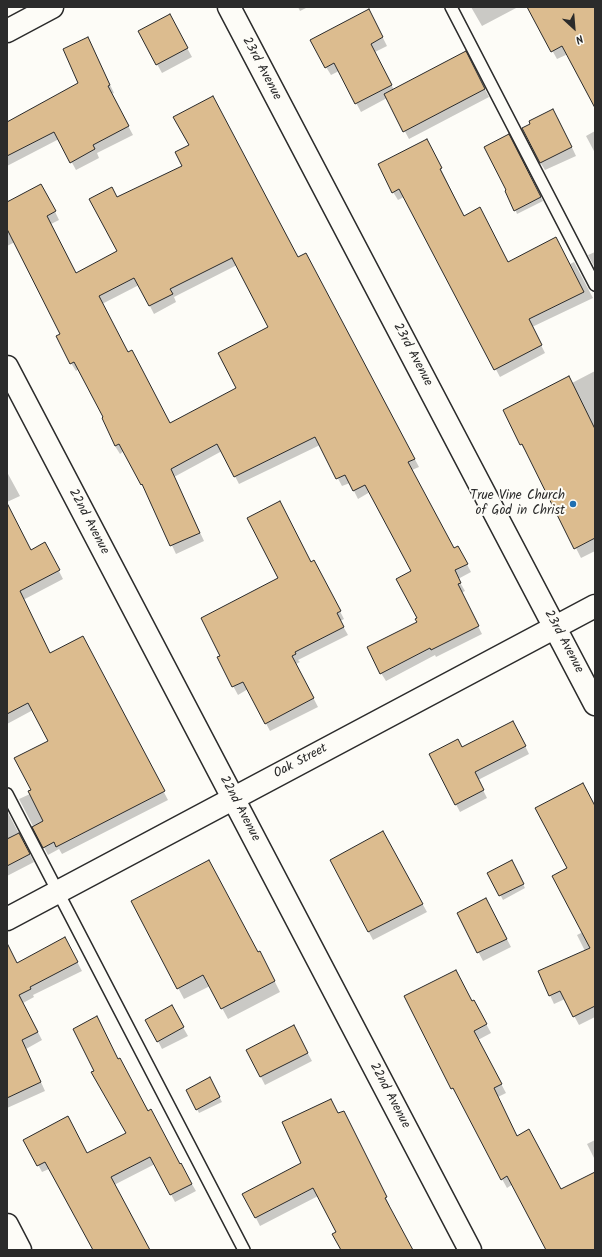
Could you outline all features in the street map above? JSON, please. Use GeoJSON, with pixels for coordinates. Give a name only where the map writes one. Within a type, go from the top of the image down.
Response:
{"type":"FeatureCollection","features":[{"type":"Feature","properties":{"kind":"street"},"geometry":{"type":"LineString","coordinates":[[7,31],[52,7]]}},
{"type":"Feature","properties":{"kind":"street","name":"23rd Avenue"},"geometry":{"type":"LineString","coordinates":[[229,7],[595,704]]}},
{"type":"Feature","properties":{"kind":"street","name":"22nd Avenue"},"geometry":{"type":"LineString","coordinates":[[7,368],[470,1250]]}},
{"type":"Feature","properties":{"kind":"street","name":"Oak Street"},"geometry":{"type":"LineString","coordinates":[[7,919],[595,606]]}},
{"type":"Feature","properties":{"kind":"street"},"geometry":{"type":"LineString","coordinates":[[7,1225],[20,1250]]}},
{"type":"Feature","properties":{"kind":"lane"},"geometry":{"type":"LineString","coordinates":[[451,7],[595,285]]}},
{"type":"Feature","properties":{"kind":"lane"},"geometry":{"type":"LineString","coordinates":[[7,794],[244,1250]]}},
{"type":"Feature","properties":{"kind":"building"},"geometry":{"type":"Polygon","coordinates":[[[527,7],[595,7],[595,108],[562,46],[551,52],[527,7]]]}},
{"type":"Feature","properties":{"kind":"building"},"geometry":{"type":"Polygon","coordinates":[[[369,9],[383,37],[371,44],[392,85],[355,104],[334,63],[325,68],[310,40],[369,9]]]}},
{"type":"Feature","properties":{"kind":"building"},"geometry":{"type":"Polygon","coordinates":[[[170,14],[188,48],[156,65],[138,31],[170,14]]]}},
{"type":"Feature","properties":{"kind":"building"},"geometry":{"type":"Polygon","coordinates":[[[88,37],[110,85],[108,86],[129,126],[93,145],[95,149],[70,163],[54,132],[7,156],[7,122],[78,83],[63,49],[88,37]]]}},
{"type":"Feature","properties":{"kind":"building"},"geometry":{"type":"Polygon","coordinates":[[[466,51],[485,89],[403,132],[384,94],[466,51]]]}},
{"type":"Feature","properties":{"kind":"building"},"geometry":{"type":"Polygon","coordinates":[[[213,96],[298,257],[306,253],[415,459],[408,462],[454,548],[458,546],[468,564],[455,570],[461,583],[458,584],[479,626],[431,650],[430,648],[380,674],[367,647],[417,622],[415,619],[417,618],[396,579],[411,571],[365,485],[353,491],[345,475],[336,479],[315,437],[234,477],[217,444],[171,469],[200,533],[170,546],[142,484],[141,485],[119,444],[115,446],[102,418],[103,417],[74,362],[70,364],[56,336],[60,334],[7,229],[7,202],[41,184],[56,211],[47,216],[76,273],[117,251],[89,199],[112,187],[117,197],[182,166],[175,152],[189,145],[173,117],[213,96]],[[232,258],[170,289],[173,294],[149,306],[134,278],[99,296],[128,352],[132,350],[170,423],[236,388],[218,353],[268,327],[232,258]]]}},
{"type":"Feature","properties":{"kind":"building"},"geometry":{"type":"Polygon","coordinates":[[[553,109],[572,147],[540,163],[522,128],[530,124],[529,121],[553,109]]]}},
{"type":"Feature","properties":{"kind":"building"},"geometry":{"type":"Polygon","coordinates":[[[509,134],[541,197],[514,211],[505,191],[506,190],[484,147],[509,134]]]}},
{"type":"Feature","properties":{"kind":"building"},"geometry":{"type":"Polygon","coordinates":[[[427,139],[442,168],[440,169],[464,216],[480,207],[508,262],[556,237],[584,292],[529,319],[542,345],[494,370],[399,189],[392,193],[378,164],[427,139]]]}},
{"type":"Feature","properties":{"kind":"building"},"geometry":{"type":"Polygon","coordinates":[[[569,376],[595,429],[595,538],[574,549],[522,444],[520,445],[503,410],[569,376]]]}},
{"type":"Feature","properties":{"kind":"building"},"geometry":{"type":"Polygon","coordinates":[[[280,501],[311,562],[314,560],[341,611],[337,613],[344,627],[295,652],[296,654],[292,656],[314,698],[265,724],[243,682],[232,687],[217,657],[220,656],[201,618],[278,578],[247,518],[280,501]]]}},
{"type":"Feature","properties":{"kind":"building"},"geometry":{"type":"Polygon","coordinates":[[[7,503],[31,550],[45,542],[60,570],[20,591],[50,653],[83,636],[165,791],[56,847],[54,842],[43,848],[32,827],[43,821],[28,791],[31,790],[14,758],[48,741],[28,703],[7,714],[7,503]]]}},
{"type":"Feature","properties":{"kind":"building"},"geometry":{"type":"Polygon","coordinates":[[[513,721],[526,746],[475,772],[484,790],[455,805],[429,754],[458,739],[462,747],[513,721]]]}},
{"type":"Feature","properties":{"kind":"building"},"geometry":{"type":"Polygon","coordinates":[[[583,783],[595,806],[595,1006],[573,1017],[560,991],[549,996],[538,971],[590,948],[552,876],[567,868],[535,808],[583,783]]]}},
{"type":"Feature","properties":{"kind":"building"},"geometry":{"type":"Polygon","coordinates":[[[383,831],[423,904],[368,932],[330,860],[383,831]]]}},
{"type":"Feature","properties":{"kind":"building"},"geometry":{"type":"Polygon","coordinates":[[[19,833],[30,854],[7,866],[7,839],[19,833]]]}},
{"type":"Feature","properties":{"kind":"building"},"geometry":{"type":"Polygon","coordinates":[[[209,860],[275,981],[221,1009],[203,975],[177,989],[131,901],[209,860]]]}},
{"type":"Feature","properties":{"kind":"building"},"geometry":{"type":"Polygon","coordinates":[[[512,860],[524,884],[499,896],[487,873],[512,860]]]}},
{"type":"Feature","properties":{"kind":"building"},"geometry":{"type":"Polygon","coordinates":[[[486,898],[507,939],[477,953],[457,913],[486,898]]]}},
{"type":"Feature","properties":{"kind":"building"},"geometry":{"type":"Polygon","coordinates":[[[65,937],[78,962],[30,987],[31,989],[19,995],[38,1032],[22,1040],[41,1082],[7,1098],[7,943],[17,963],[65,937]]]}},
{"type":"Feature","properties":{"kind":"building"},"geometry":{"type":"Polygon","coordinates":[[[456,970],[472,1001],[474,1000],[487,1024],[474,1031],[502,1084],[494,1088],[517,1136],[529,1129],[561,1189],[595,1172],[595,1250],[546,1250],[507,1176],[501,1180],[453,1088],[451,1089],[404,996],[456,970]]]}},
{"type":"Feature","properties":{"kind":"building"},"geometry":{"type":"Polygon","coordinates":[[[172,1005],[184,1027],[157,1042],[145,1020],[172,1005]]]}},
{"type":"Feature","properties":{"kind":"building"},"geometry":{"type":"Polygon","coordinates":[[[97,1016],[118,1059],[120,1058],[148,1111],[151,1109],[192,1184],[170,1195],[150,1157],[111,1177],[150,1250],[93,1250],[45,1162],[37,1166],[23,1140],[68,1116],[87,1153],[126,1133],[91,1072],[94,1071],[73,1029],[97,1016]]]}},
{"type":"Feature","properties":{"kind":"building"},"geometry":{"type":"Polygon","coordinates":[[[294,1025],[308,1053],[260,1077],[246,1050],[294,1025]]]}},
{"type":"Feature","properties":{"kind":"building"},"geometry":{"type":"Polygon","coordinates":[[[210,1077],[220,1097],[196,1110],[186,1090],[210,1077]]]}},
{"type":"Feature","properties":{"kind":"building"},"geometry":{"type":"Polygon","coordinates":[[[331,1099],[338,1113],[344,1111],[387,1197],[385,1198],[413,1250],[341,1250],[332,1234],[336,1232],[313,1188],[255,1218],[242,1194],[301,1163],[282,1122],[331,1099]]]}},
{"type":"Feature","properties":{"kind":"place","name":"True Vine Church of God in Christ"},"geometry":{"type":"Point","coordinates":[573,504]}}]}
